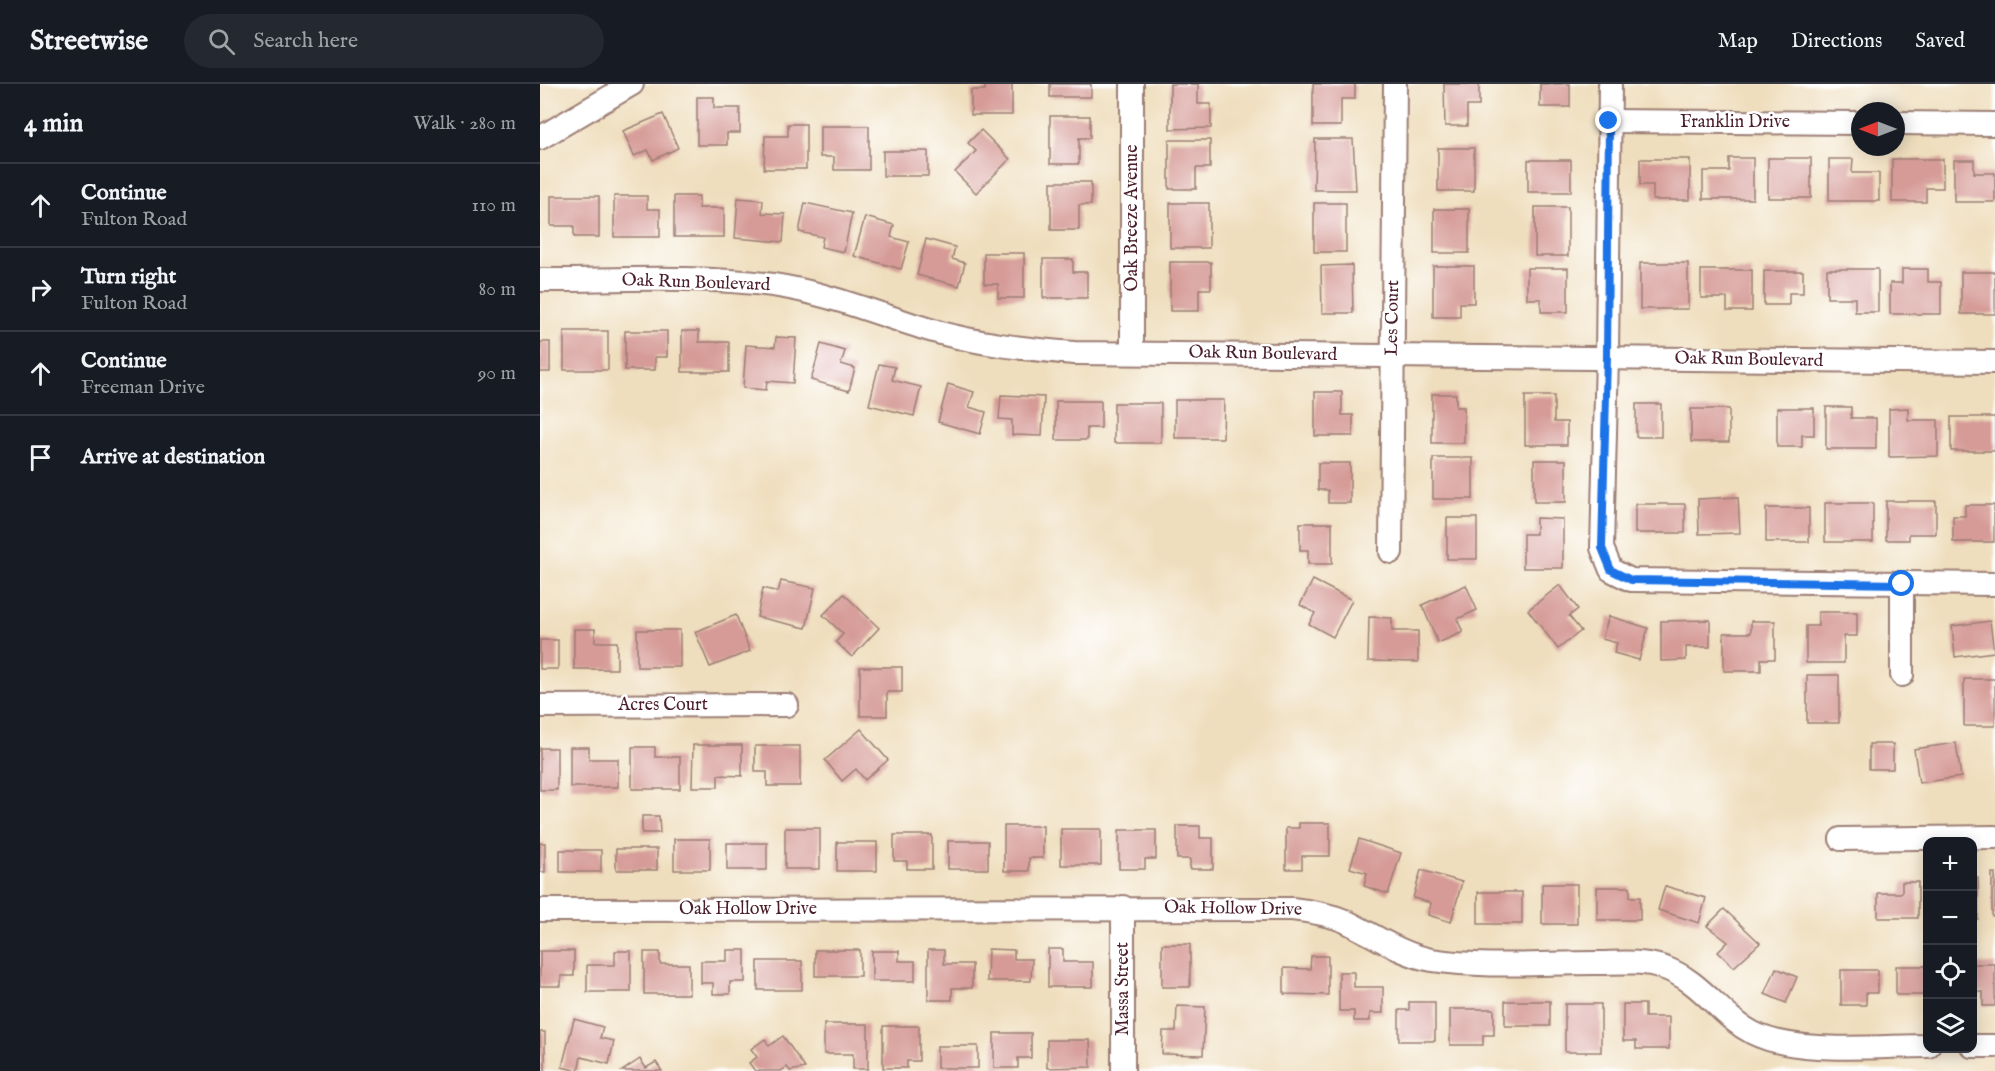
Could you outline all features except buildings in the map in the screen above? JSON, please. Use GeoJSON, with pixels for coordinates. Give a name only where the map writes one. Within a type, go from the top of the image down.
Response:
{"type":"FeatureCollection","features":[{"type":"Feature","properties":{"kind":"street"},"geometry":{"type":"LineString","coordinates":[[540,138],[632,84]]}},
{"type":"Feature","properties":{"kind":"street","name":"Oak Breeze Avenue"},"geometry":{"type":"LineString","coordinates":[[1132,84],[1132,353]]}},
{"type":"Feature","properties":{"kind":"street","name":"Les Court"},"geometry":{"type":"LineString","coordinates":[[1391,552],[1395,84]]}},
{"type":"Feature","properties":{"kind":"street"},"geometry":{"type":"LineString","coordinates":[[1610,84],[1602,548],[1611,570],[1631,580],[1995,584]]}},
{"type":"Feature","properties":{"kind":"street","name":"Franklin Drive"},"geometry":{"type":"LineString","coordinates":[[1609,121],[1851,123]]}},
{"type":"Feature","properties":{"kind":"street"},"geometry":{"type":"LineString","coordinates":[[1905,123],[1995,124]]}},
{"type":"Feature","properties":{"kind":"street","name":"Oak Run Boulevard"},"geometry":{"type":"LineString","coordinates":[[540,280],[708,280],[773,285],[838,298],[931,330],[981,342],[1074,353],[1995,362]]}},
{"type":"Feature","properties":{"kind":"street"},"geometry":{"type":"LineString","coordinates":[[1902,584],[1902,675]]}},
{"type":"Feature","properties":{"kind":"street","name":"Acres Court"},"geometry":{"type":"LineString","coordinates":[[540,706],[787,705]]}},
{"type":"Feature","properties":{"kind":"street"},"geometry":{"type":"LineString","coordinates":[[1841,839],[1995,837]]}},
{"type":"Feature","properties":{"kind":"street","name":"Oak Hollow Drive"},"geometry":{"type":"LineString","coordinates":[[540,910],[1123,907],[1293,909],[1316,912],[1342,920],[1428,959],[1460,963],[1631,963],[1660,966],[1682,975],[1703,990],[1739,1024],[1753,1033],[1779,1043],[1809,1046],[1923,1046]]}},
{"type":"Feature","properties":{"kind":"street","name":"Massa Street"},"geometry":{"type":"LineString","coordinates":[[1123,907],[1123,1071]]}},
{"type":"Feature","properties":{"kind":"street"},"geometry":{"type":"LineString","coordinates":[[1977,1046],[1995,1046]]}},
{"type":"Feature","properties":{"kind":"route"},"geometry":{"type":"LineString","coordinates":[[1609,121],[1607,357],[1602,548],[1611,570],[1631,580],[1902,584]]}}]}
